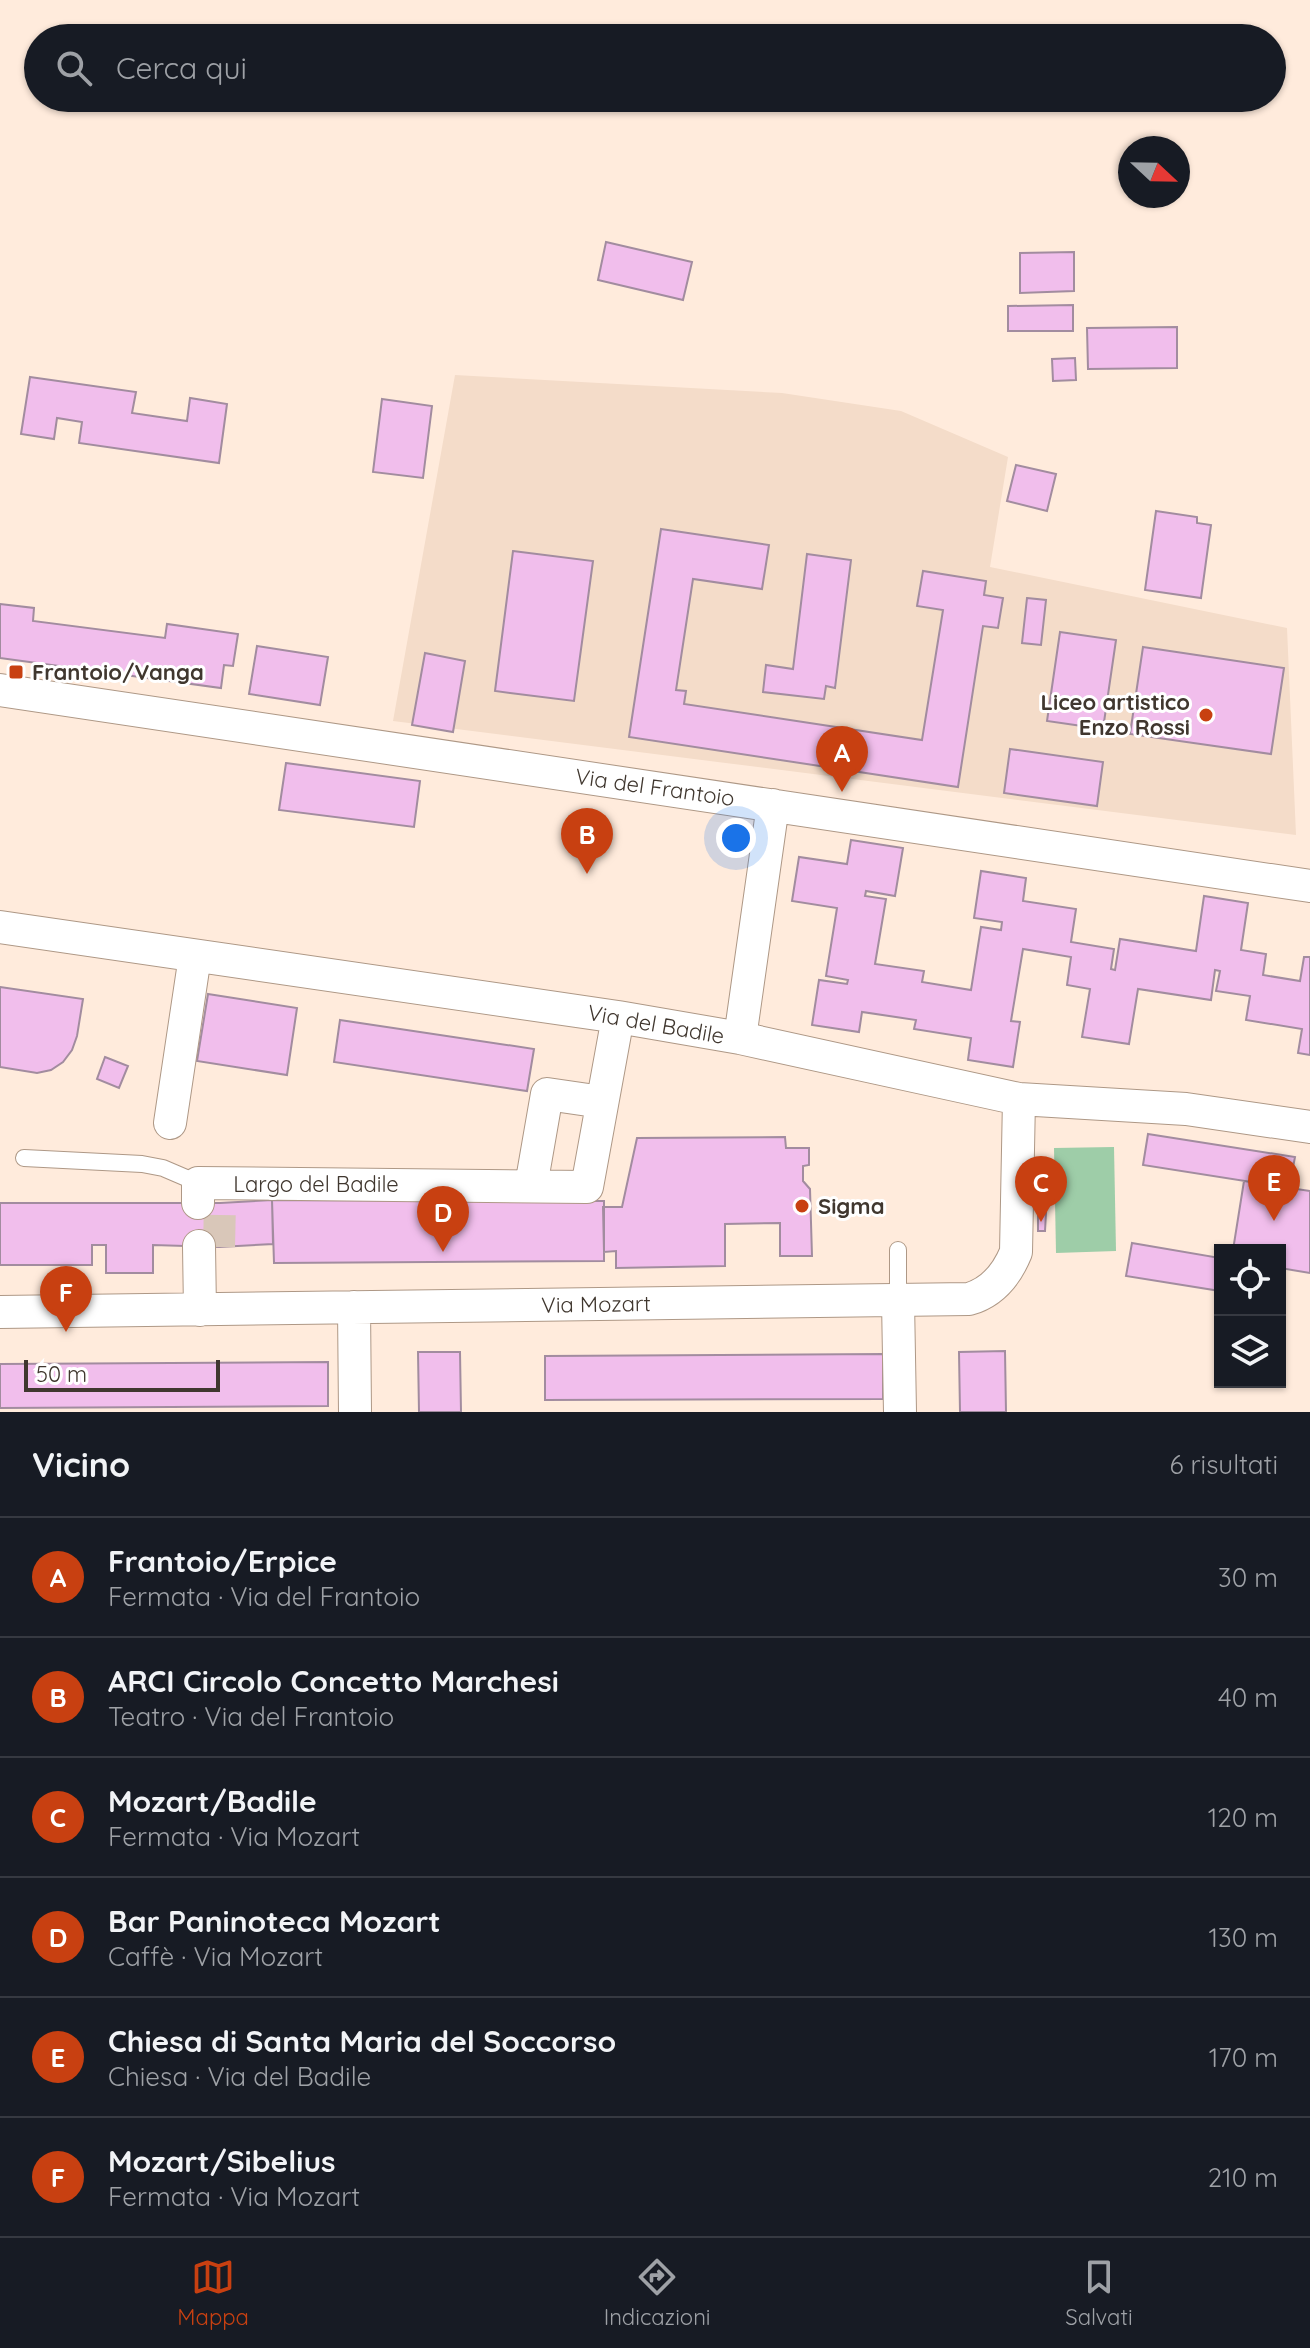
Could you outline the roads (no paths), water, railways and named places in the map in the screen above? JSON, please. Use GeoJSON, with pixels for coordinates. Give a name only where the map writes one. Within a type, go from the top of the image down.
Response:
{"type":"FeatureCollection","features":[{"type":"Feature","properties":{"kind":"street","name":"Via del Frantoio"},"geometry":{"type":"LineString","coordinates":[[0,690],[1310,886]]}},
{"type":"Feature","properties":{"kind":"street"},"geometry":{"type":"LineString","coordinates":[[740,1038],[773,805]]}},
{"type":"Feature","properties":{"kind":"street","name":"Via del Badile"},"geometry":{"type":"LineString","coordinates":[[0,927],[618,1017],[740,1038],[1019,1099],[1186,1109],[1310,1127]]}},
{"type":"Feature","properties":{"kind":"street"},"geometry":{"type":"LineString","coordinates":[[170,1123],[195,956]]}},
{"type":"Feature","properties":{"kind":"street","name":"Largo del Badile"},"geometry":{"type":"LineString","coordinates":[[209,1193],[587,1187],[618,1017]]}},
{"type":"Feature","properties":{"kind":"street"},"geometry":{"type":"LineString","coordinates":[[531,1186],[547,1094],[602,1102]]}},
{"type":"Feature","properties":{"kind":"street","name":"Via Mozart"},"geometry":{"type":"LineString","coordinates":[[0,1312],[975,1298],[993,1287],[1010,1266],[1017,1238],[1019,1099]]}},
{"type":"Feature","properties":{"kind":"street"},"geometry":{"type":"LineString","coordinates":[[209,1246],[210,1309]]}},
{"type":"Feature","properties":{"kind":"street"},"geometry":{"type":"LineString","coordinates":[[898,1301],[900,1412]]}},
{"type":"Feature","properties":{"kind":"street"},"geometry":{"type":"LineString","coordinates":[[354,1307],[355,1412]]}},
{"type":"Feature","properties":{"kind":"lane"},"geometry":{"type":"LineString","coordinates":[[24,1158],[142,1164],[163,1168],[209,1193]]}},
{"type":"Feature","properties":{"kind":"lane"},"geometry":{"type":"LineString","coordinates":[[898,1250],[898,1301]]}},
{"type":"Feature","properties":{"kind":"tunnel"},"geometry":{"type":"LineString","coordinates":[[219,1247],[220,1203]]}},
{"type":"Feature","properties":{"kind":"place","name":"Frantoio/Vanga"},"geometry":{"type":"Point","coordinates":[16,672]}},
{"type":"Feature","properties":{"kind":"place","name":"Liceo artistico Enzo Rossi"},"geometry":{"type":"Point","coordinates":[1206,715]}},
{"type":"Feature","properties":{"kind":"place","name":"Frantoio/Erpice"},"geometry":{"type":"Point","coordinates":[842,792]}},
{"type":"Feature","properties":{"kind":"place","name":"ARCI Circolo Concetto Marchesi"},"geometry":{"type":"Point","coordinates":[587,874]}},
{"type":"Feature","properties":{"kind":"place","name":"Sigma"},"geometry":{"type":"Point","coordinates":[802,1206]}},
{"type":"Feature","properties":{"kind":"place","name":"Chiesa di Santa Maria del Soccorso"},"geometry":{"type":"Point","coordinates":[1274,1221]}},
{"type":"Feature","properties":{"kind":"place","name":"Mozart/Badile"},"geometry":{"type":"Point","coordinates":[1041,1222]}},
{"type":"Feature","properties":{"kind":"place","name":"Bar Paninoteca Mozart"},"geometry":{"type":"Point","coordinates":[443,1252]}},
{"type":"Feature","properties":{"kind":"place","name":"Mozart/Sibelius"},"geometry":{"type":"Point","coordinates":[66,1332]}}]}
